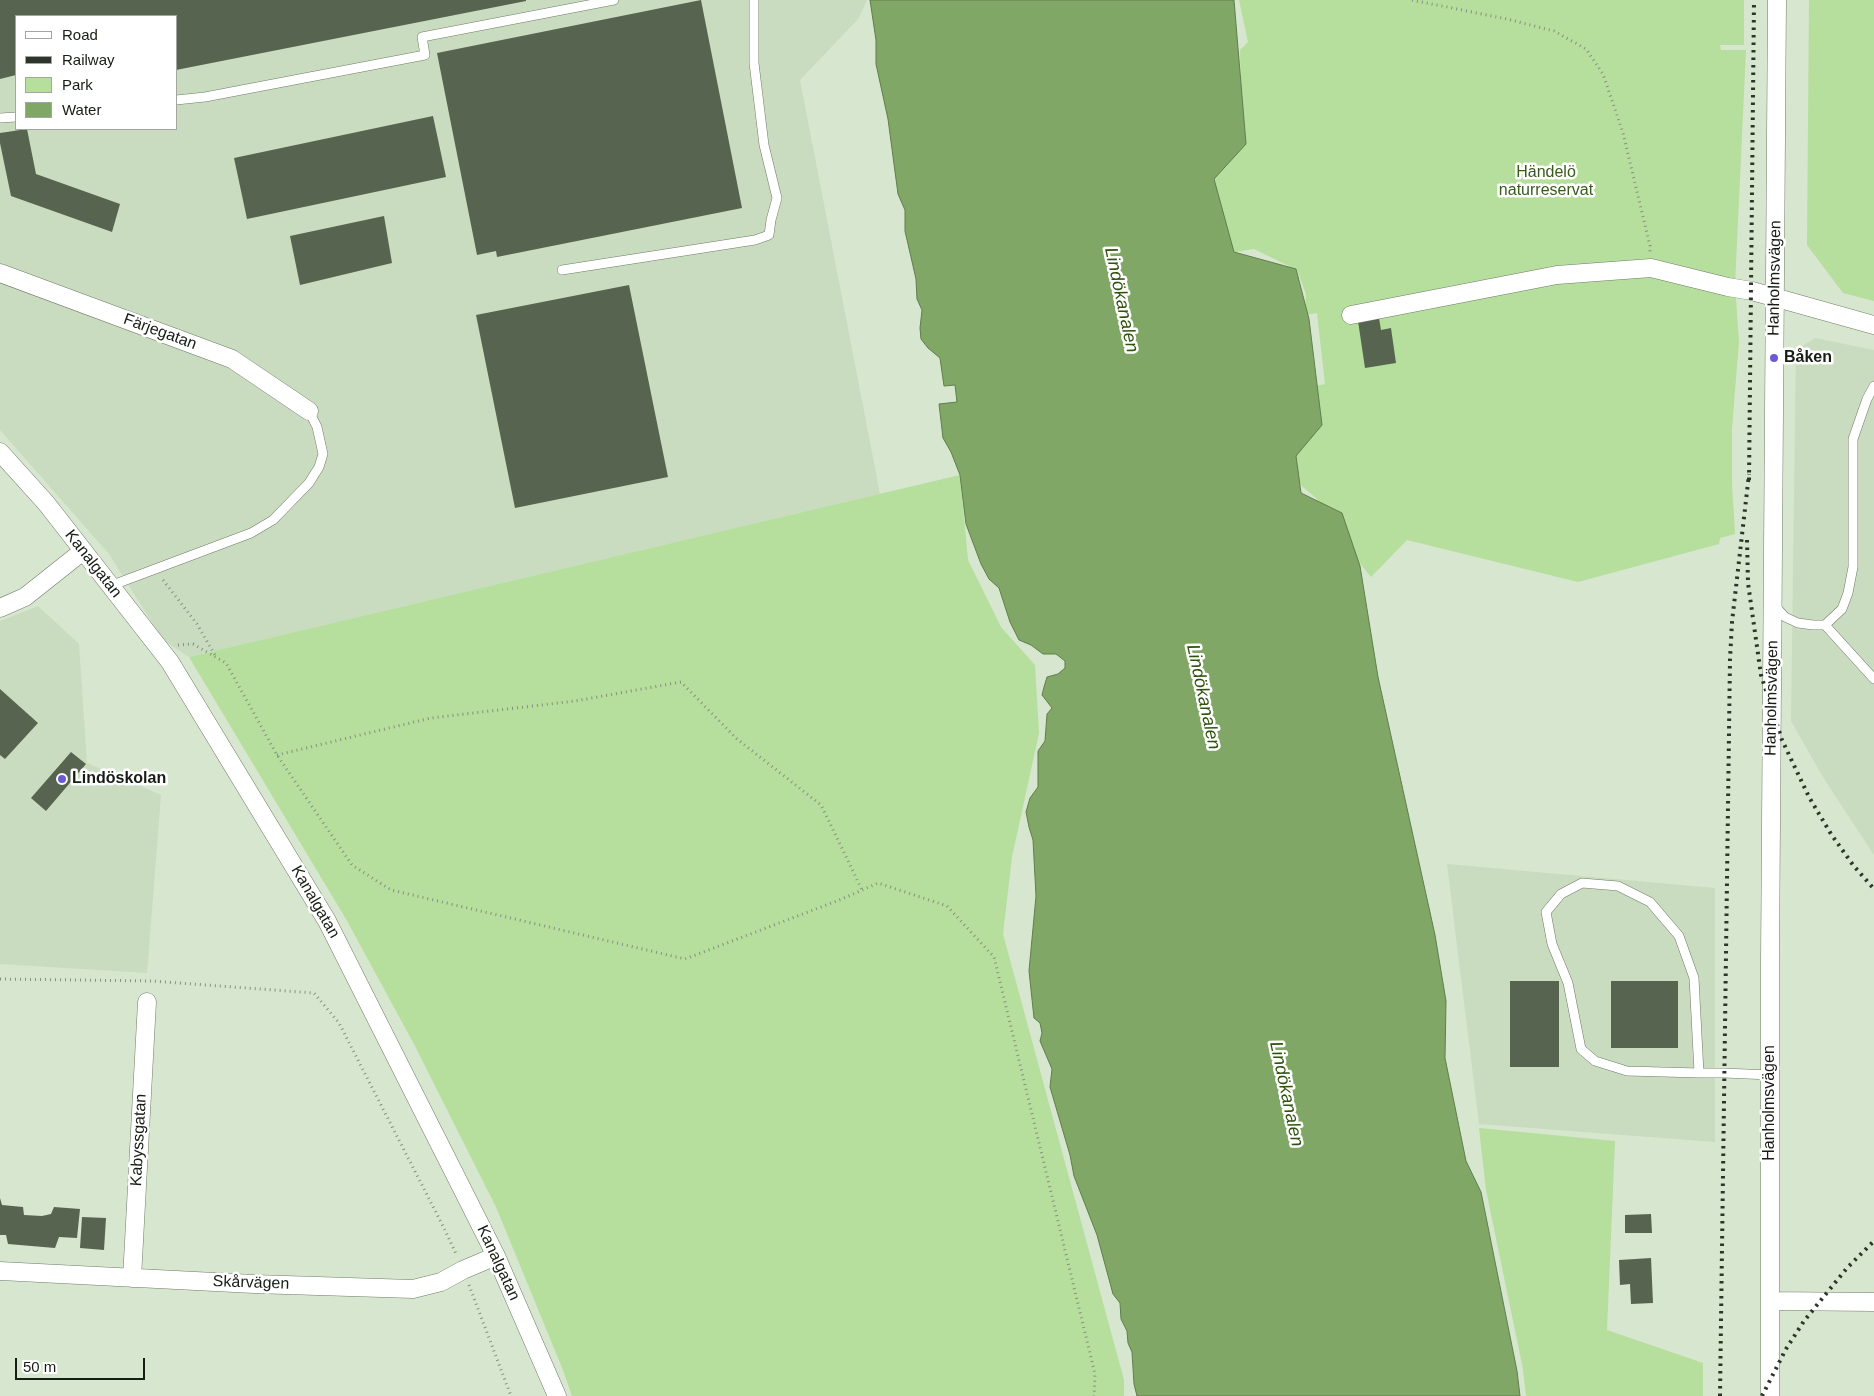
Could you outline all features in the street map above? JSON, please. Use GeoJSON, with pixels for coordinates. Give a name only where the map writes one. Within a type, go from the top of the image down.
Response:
{"type":"FeatureCollection","features":[{"type":"Feature","properties":{"kind":"street","name":"Hanholmsvägen"},"geometry":{"type":"LineString","coordinates":[[1770,1396],[1770,1074],[1777,0]]}},
{"type":"Feature","properties":{"kind":"street"},"geometry":{"type":"LineString","coordinates":[[1351,315],[1557,274],[1651,268],[1728,288],[1752,291],[1874,325]]}},
{"type":"Feature","properties":{"kind":"street","name":"Färjegatan"},"geometry":{"type":"LineString","coordinates":[[0,273],[232,359],[309,411]]}},
{"type":"Feature","properties":{"kind":"street","name":"Kanalgatan"},"geometry":{"type":"LineString","coordinates":[[0,452],[46,503],[170,662],[328,921],[496,1256],[557,1396]]}},
{"type":"Feature","properties":{"kind":"street"},"geometry":{"type":"LineString","coordinates":[[0,608],[25,597],[83,551]]}},
{"type":"Feature","properties":{"kind":"street","name":"Kabyssgatan"},"geometry":{"type":"LineString","coordinates":[[132,1278],[147,1002]]}},
{"type":"Feature","properties":{"kind":"street","name":"Skårvägen"},"geometry":{"type":"LineString","coordinates":[[0,1271],[254,1284],[413,1289],[441,1282],[496,1256]]}},
{"type":"Feature","properties":{"kind":"street"},"geometry":{"type":"LineString","coordinates":[[1770,1302],[1874,1302]]}},
{"type":"Feature","properties":{"kind":"lane"},"geometry":{"type":"LineString","coordinates":[[178,100],[205,97],[425,55],[422,37],[614,0]]}},
{"type":"Feature","properties":{"kind":"lane"},"geometry":{"type":"LineString","coordinates":[[562,270],[755,240],[769,235],[777,198],[764,145],[754,62],[754,0]]}},
{"type":"Feature","properties":{"kind":"lane"},"geometry":{"type":"LineString","coordinates":[[0,118],[15,117]]}},
{"type":"Feature","properties":{"kind":"lane"},"geometry":{"type":"LineString","coordinates":[[1773,603],[1785,617],[1798,623],[1813,625],[1825,625],[1842,609],[1848,593],[1853,566],[1853,439],[1866,399],[1874,386]]}},
{"type":"Feature","properties":{"kind":"lane"},"geometry":{"type":"LineString","coordinates":[[110,586],[251,533],[273,520],[309,483],[319,467],[323,454],[317,427],[309,411]]}},
{"type":"Feature","properties":{"kind":"lane"},"geometry":{"type":"LineString","coordinates":[[1825,625],[1874,680]]}},
{"type":"Feature","properties":{"kind":"lane"},"geometry":{"type":"LineString","coordinates":[[1699,1073],[1694,978],[1679,936],[1650,902],[1618,886],[1582,883],[1561,894],[1546,912],[1552,944],[1568,983],[1581,1049],[1594,1061],[1627,1071],[1699,1073],[1770,1074]]}},
{"type":"Feature","properties":{"kind":"path"},"geometry":{"type":"LineString","coordinates":[[1412,0],[1554,31],[1586,49],[1602,74],[1623,133],[1650,246],[1651,268]]}},
{"type":"Feature","properties":{"kind":"path"},"geometry":{"type":"LineString","coordinates":[[155,569],[197,624],[218,658]]}},
{"type":"Feature","properties":{"kind":"path"},"geometry":{"type":"LineString","coordinates":[[157,646],[193,644],[226,664],[277,755],[352,865],[391,890],[685,959],[878,883],[947,906],[994,957],[1094,1374],[1094,1396]]}},
{"type":"Feature","properties":{"kind":"path"},"geometry":{"type":"LineString","coordinates":[[277,755],[431,718],[575,701],[681,682],[737,739],[822,805],[862,890]]}},
{"type":"Feature","properties":{"kind":"path"},"geometry":{"type":"LineString","coordinates":[[0,979],[152,981],[314,993],[339,1023],[444,1228],[476,1300],[511,1396]]}},
{"type":"Feature","properties":{"kind":"shaded area"},"geometry":{"type":"Polygon","coordinates":[[[0,0],[867,0],[858,19],[800,80],[880,494],[189,657],[163,640],[109,554],[0,430],[0,0]]]}},
{"type":"Feature","properties":{"kind":"shaded area"},"geometry":{"type":"Polygon","coordinates":[[[1815,338],[1874,350],[1874,855],[1826,782],[1791,721],[1796,350],[1815,338]]]}},
{"type":"Feature","properties":{"kind":"shaded area","name":"Lindöskolan"},"geometry":{"type":"Polygon","coordinates":[[[38,606],[79,644],[87,763],[161,795],[147,973],[0,964],[0,621],[38,606]]]}},
{"type":"Feature","properties":{"kind":"shaded area"},"geometry":{"type":"Polygon","coordinates":[[[1447,864],[1715,888],[1715,1142],[1479,1124],[1447,864]]]}},
{"type":"Feature","properties":{"kind":"green space","name":"Händelö naturreservat"},"geometry":{"type":"Polygon","coordinates":[[[1239,0],[1744,0],[1744,45],[1720,45],[1721,50],[1746,50],[1735,285],[1739,342],[1732,428],[1732,484],[1735,534],[1720,538],[1719,544],[1578,582],[1407,540],[1371,577],[1350,551],[1316,498],[1289,475],[1316,386],[1325,384],[1317,313],[1305,315],[1306,294],[1297,270],[1254,249],[1229,253],[1212,170],[1242,140],[1240,50],[1248,42],[1239,0]]]}},
{"type":"Feature","properties":{"kind":"green space"},"geometry":{"type":"Polygon","coordinates":[[[1809,0],[1874,0],[1874,301],[1843,293],[1807,245],[1809,0]]]}},
{"type":"Feature","properties":{"kind":"green space"},"geometry":{"type":"Polygon","coordinates":[[[960,475],[968,560],[1001,627],[1035,665],[1039,733],[1012,857],[1003,934],[1124,1380],[1124,1396],[572,1396],[496,1207],[415,1046],[346,919],[189,657],[960,475]]]}},
{"type":"Feature","properties":{"kind":"green space"},"geometry":{"type":"Polygon","coordinates":[[[1479,1128],[1615,1141],[1607,1330],[1703,1363],[1703,1396],[1526,1396],[1523,1369],[1486,1190],[1479,1128]]]}},
{"type":"Feature","properties":{"kind":"water","name":"Lindökanalen"},"geometry":{"type":"Polygon","coordinates":[[[870,0],[1234,0],[1246,144],[1214,179],[1234,252],[1296,269],[1309,319],[1322,425],[1296,456],[1301,493],[1342,513],[1360,566],[1378,677],[1435,935],[1446,1001],[1445,1058],[1466,1161],[1481,1192],[1517,1371],[1520,1396],[1137,1396],[1134,1384],[1132,1352],[1128,1343],[1127,1331],[1121,1319],[1120,1303],[1113,1294],[1097,1235],[1074,1176],[1070,1155],[1050,1087],[1052,1069],[1040,1041],[1042,1033],[1040,1023],[1034,1018],[1029,971],[1036,896],[1033,840],[1026,812],[1030,798],[1038,787],[1038,751],[1045,741],[1047,714],[1052,708],[1042,695],[1044,687],[1047,677],[1058,674],[1065,668],[1065,661],[1056,654],[1043,654],[1031,645],[1019,640],[1010,622],[999,588],[989,579],[981,564],[966,524],[960,475],[943,438],[939,404],[957,402],[955,385],[944,386],[940,358],[921,339],[922,310],[917,299],[916,279],[905,231],[905,210],[898,194],[888,119],[876,64],[876,40],[870,0]]]}},
{"type":"Feature","properties":{"kind":"building"},"geometry":{"type":"Polygon","coordinates":[[[0,0],[526,0],[178,70],[178,15],[15,15],[15,75],[0,79],[0,0]]]}},
{"type":"Feature","properties":{"kind":"building"},"geometry":{"type":"Polygon","coordinates":[[[701,0],[742,208],[497,257],[496,251],[477,255],[437,53],[701,0]]]}},
{"type":"Feature","properties":{"kind":"building"},"geometry":{"type":"Polygon","coordinates":[[[433,116],[446,177],[247,219],[234,158],[433,116]]]}},
{"type":"Feature","properties":{"kind":"building"},"geometry":{"type":"Polygon","coordinates":[[[27,130],[36,174],[120,204],[112,232],[11,196],[0,143],[0,133],[27,130]]]}},
{"type":"Feature","properties":{"kind":"building"},"geometry":{"type":"Polygon","coordinates":[[[384,216],[392,263],[300,285],[290,236],[384,216]]]}},
{"type":"Feature","properties":{"kind":"building"},"geometry":{"type":"Polygon","coordinates":[[[629,285],[668,477],[515,508],[476,315],[629,285]]]}},
{"type":"Feature","properties":{"kind":"building"},"geometry":{"type":"Polygon","coordinates":[[[1379,318],[1381,330],[1391,328],[1396,363],[1365,368],[1358,321],[1379,318]]]}},
{"type":"Feature","properties":{"kind":"building"},"geometry":{"type":"Polygon","coordinates":[[[0,689],[38,723],[5,759],[0,755],[0,689]]]}},
{"type":"Feature","properties":{"kind":"building"},"geometry":{"type":"Polygon","coordinates":[[[71,752],[86,764],[46,811],[31,798],[71,752]]]}},
{"type":"Feature","properties":{"kind":"building"},"geometry":{"type":"Polygon","coordinates":[[[1510,981],[1559,981],[1559,1067],[1510,1067],[1510,981]]]}},
{"type":"Feature","properties":{"kind":"building"},"geometry":{"type":"Polygon","coordinates":[[[1611,981],[1678,981],[1678,1048],[1611,1048],[1611,981]]]}},
{"type":"Feature","properties":{"kind":"building"},"geometry":{"type":"Polygon","coordinates":[[[0,1198],[2,1205],[23,1207],[24,1215],[42,1216],[51,1214],[54,1207],[80,1209],[77,1238],[59,1237],[55,1248],[8,1244],[6,1235],[0,1235],[0,1198]]]}},
{"type":"Feature","properties":{"kind":"building"},"geometry":{"type":"Polygon","coordinates":[[[1651,1214],[1652,1233],[1625,1233],[1625,1215],[1651,1214]]]}},
{"type":"Feature","properties":{"kind":"building"},"geometry":{"type":"Polygon","coordinates":[[[82,1217],[106,1218],[104,1250],[80,1248],[82,1217]]]}},
{"type":"Feature","properties":{"kind":"building"},"geometry":{"type":"Polygon","coordinates":[[[1651,1258],[1653,1303],[1631,1304],[1630,1284],[1620,1285],[1619,1260],[1651,1258]]]}},
{"type":"Feature","properties":{"kind":"railway"},"geometry":{"type":"LineString","coordinates":[[1749,480],[1754,0]]}},
{"type":"Feature","properties":{"kind":"railway"},"geometry":{"type":"LineString","coordinates":[[1720,1396],[1730,659],[1732,622],[1749,474]]}},
{"type":"Feature","properties":{"kind":"railway"},"geometry":{"type":"LineString","coordinates":[[1747,540],[1748,583],[1761,675],[1782,740],[1809,797],[1831,834],[1853,865],[1874,889]]}},
{"type":"Feature","properties":{"kind":"railway"},"geometry":{"type":"LineString","coordinates":[[1762,1396],[1786,1349],[1804,1321],[1847,1268],[1874,1241]]}},
{"type":"Feature","properties":{"kind":"place","name":"Båken"},"geometry":{"type":"Point","coordinates":[1774,358]}},
{"type":"Feature","properties":{"kind":"place","name":"Lindöskolan"},"geometry":{"type":"Point","coordinates":[62,779]}}]}
